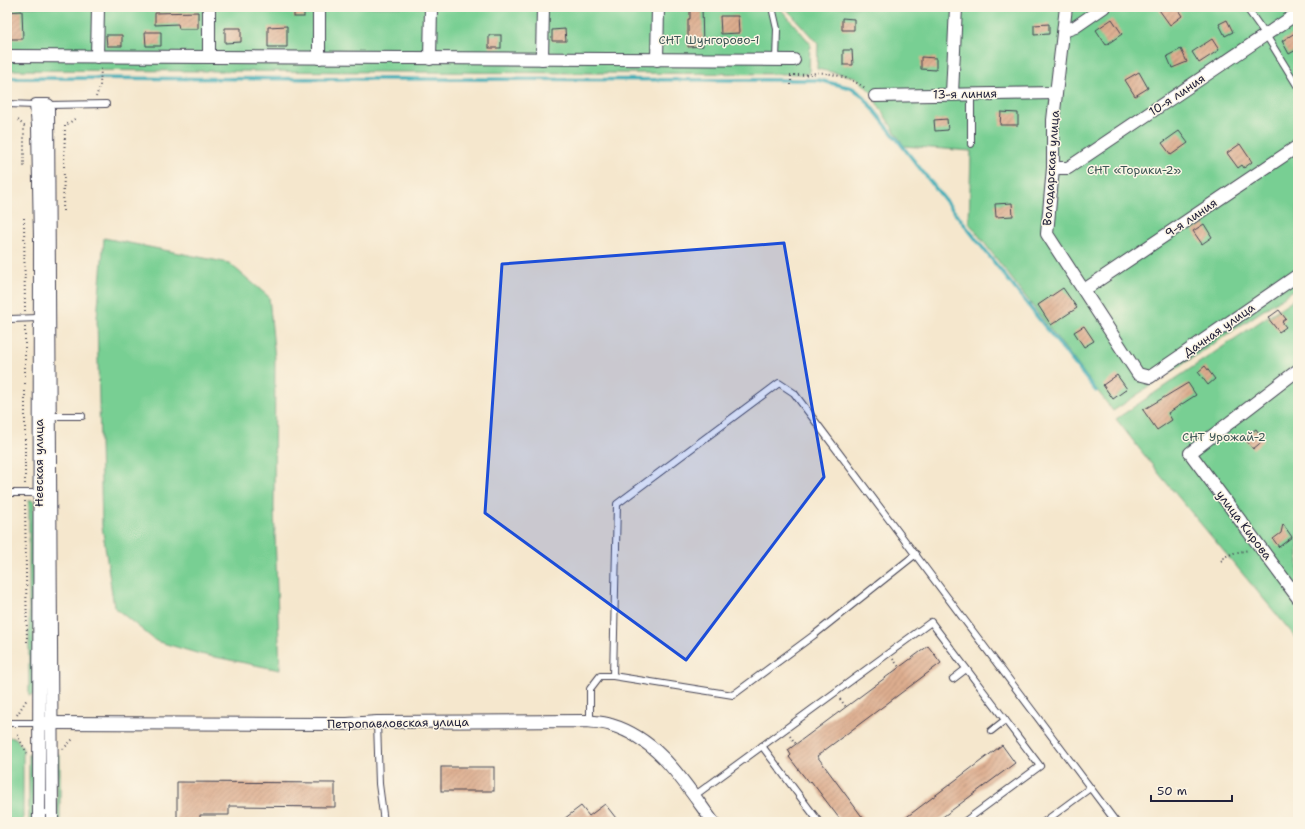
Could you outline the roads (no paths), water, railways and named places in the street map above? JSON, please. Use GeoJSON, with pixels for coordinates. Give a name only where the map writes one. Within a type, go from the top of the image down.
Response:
{"type":"FeatureCollection","features":[{"type":"Feature","properties":{"kind":"street"},"geometry":{"type":"LineString","coordinates":[[97,57],[98,7]]}},
{"type":"Feature","properties":{"kind":"street"},"geometry":{"type":"LineString","coordinates":[[209,7],[209,57]]}},
{"type":"Feature","properties":{"kind":"street"},"geometry":{"type":"LineString","coordinates":[[319,58],[320,7]]}},
{"type":"Feature","properties":{"kind":"street"},"geometry":{"type":"LineString","coordinates":[[430,59],[431,7]]}},
{"type":"Feature","properties":{"kind":"street"},"geometry":{"type":"LineString","coordinates":[[542,59],[543,7]]}},
{"type":"Feature","properties":{"kind":"street"},"geometry":{"type":"LineString","coordinates":[[657,60],[658,7]]}},
{"type":"Feature","properties":{"kind":"street"},"geometry":{"type":"LineString","coordinates":[[952,94],[956,7]]}},
{"type":"Feature","properties":{"kind":"street","name":"Володарская улица"},"geometry":{"type":"LineString","coordinates":[[1066,7],[1053,120],[1053,168],[1046,234],[1138,374]]}},
{"type":"Feature","properties":{"kind":"street"},"geometry":{"type":"LineString","coordinates":[[1064,31],[1075,26],[1104,7]]}},
{"type":"Feature","properties":{"kind":"street","name":"10-я линия"},"geometry":{"type":"LineString","coordinates":[[1053,168],[1068,168],[1298,13]]}},
{"type":"Feature","properties":{"kind":"street"},"geometry":{"type":"LineString","coordinates":[[7,56],[794,60]]}},
{"type":"Feature","properties":{"kind":"street","name":"13-я линия"},"geometry":{"type":"LineString","coordinates":[[871,96],[1056,93]]}},
{"type":"Feature","properties":{"kind":"street"},"geometry":{"type":"LineString","coordinates":[[36,104],[48,105]]}},
{"type":"Feature","properties":{"kind":"street","name":"Невская улица"},"geometry":{"type":"LineString","coordinates":[[36,104],[38,149],[40,493],[46,723],[52,822]]}},
{"type":"Feature","properties":{"kind":"street","name":"Невская улица"},"geometry":{"type":"LineString","coordinates":[[39,822],[46,723],[50,416],[48,105]]}},
{"type":"Feature","properties":{"kind":"street","name":"9-я линия"},"geometry":{"type":"LineString","coordinates":[[1084,290],[1298,146]]}},
{"type":"Feature","properties":{"kind":"street","name":"Дачная улица"},"geometry":{"type":"LineString","coordinates":[[1138,374],[1150,377],[1298,275]]}},
{"type":"Feature","properties":{"kind":"street","name":"улица Кирова"},"geometry":{"type":"LineString","coordinates":[[1298,370],[1190,453],[1298,598]]}},
{"type":"Feature","properties":{"kind":"street","name":"Петропавловская улица"},"geometry":{"type":"LineString","coordinates":[[46,723],[347,724],[377,722],[590,722],[611,725],[633,734],[663,756],[713,822]]}},
{"type":"Feature","properties":{"kind":"lane"},"geometry":{"type":"LineString","coordinates":[[772,7],[776,29],[776,60]]}},
{"type":"Feature","properties":{"kind":"lane"},"geometry":{"type":"LineString","coordinates":[[1246,7],[1266,35],[1298,87]]}},
{"type":"Feature","properties":{"kind":"lane"},"geometry":{"type":"LineString","coordinates":[[971,94],[971,144]]}},
{"type":"Feature","properties":{"kind":"lane"},"geometry":{"type":"LineString","coordinates":[[10,104],[36,104]]}},
{"type":"Feature","properties":{"kind":"lane"},"geometry":{"type":"LineString","coordinates":[[48,105],[106,104]]}},
{"type":"Feature","properties":{"kind":"lane"},"geometry":{"type":"LineString","coordinates":[[10,319],[39,318]]}},
{"type":"Feature","properties":{"kind":"lane"},"geometry":{"type":"LineString","coordinates":[[614,676],[617,504],[779,383],[794,393],[1116,822]]}},
{"type":"Feature","properties":{"kind":"lane"},"geometry":{"type":"LineString","coordinates":[[50,416],[82,416]]}},
{"type":"Feature","properties":{"kind":"lane"},"geometry":{"type":"LineString","coordinates":[[11,493],[40,493]]}},
{"type":"Feature","properties":{"kind":"lane"},"geometry":{"type":"LineString","coordinates":[[590,722],[590,689],[600,676],[614,676],[733,695],[814,635],[916,554]]}},
{"type":"Feature","properties":{"kind":"lane"},"geometry":{"type":"LineString","coordinates":[[694,796],[931,622],[1040,766],[964,822]]}},
{"type":"Feature","properties":{"kind":"lane"},"geometry":{"type":"LineString","coordinates":[[953,679],[966,669]]}},
{"type":"Feature","properties":{"kind":"lane"},"geometry":{"type":"LineString","coordinates":[[991,730],[1005,720]]}},
{"type":"Feature","properties":{"kind":"lane"},"geometry":{"type":"LineString","coordinates":[[377,722],[379,784],[384,822]]}},
{"type":"Feature","properties":{"kind":"lane"},"geometry":{"type":"LineString","coordinates":[[7,723],[46,723]]}},
{"type":"Feature","properties":{"kind":"lane"},"geometry":{"type":"LineString","coordinates":[[762,746],[819,822]]}},
{"type":"Feature","properties":{"kind":"lane"},"geometry":{"type":"LineString","coordinates":[[1044,822],[1090,788]]}},
{"type":"Feature","properties":{"kind":"waterway"},"geometry":{"type":"LineString","coordinates":[[7,78],[818,80],[852,88],[862,95],[1096,391]]}},
{"type":"Feature","properties":{"kind":"park label","name":"СНТ Шунгорово-1"},"geometry":{"type":"Point","coordinates":[709,40]}},
{"type":"Feature","properties":{"kind":"park label","name":"СНТ «Торики-2»"},"geometry":{"type":"Point","coordinates":[1134,170]}},
{"type":"Feature","properties":{"kind":"park label","name":"СНТ Урожай-2"},"geometry":{"type":"Point","coordinates":[1224,437]}}]}
